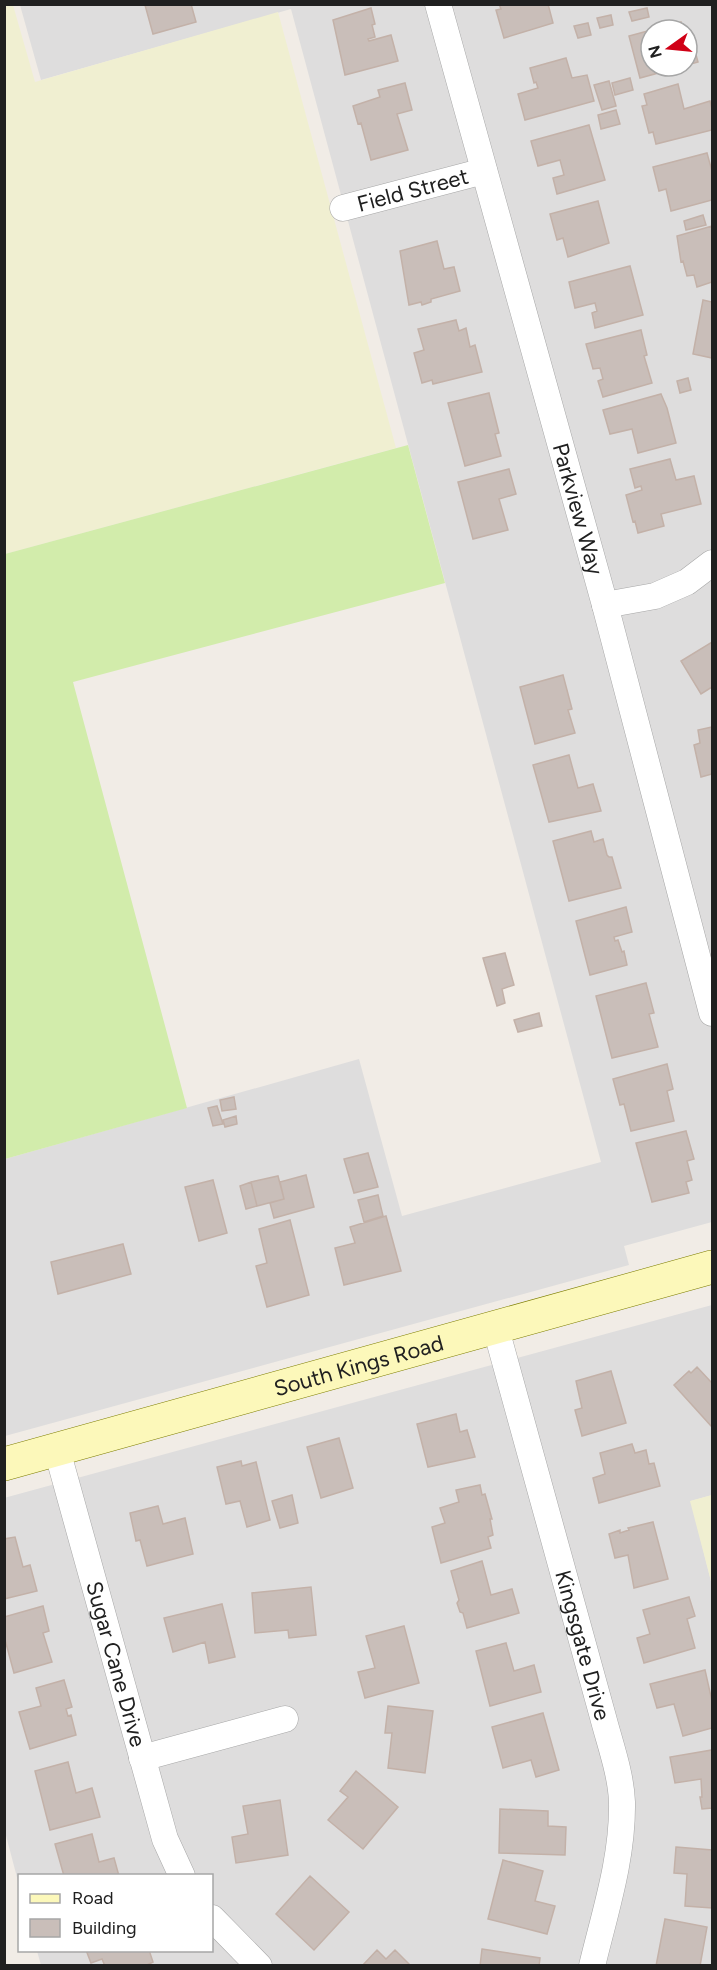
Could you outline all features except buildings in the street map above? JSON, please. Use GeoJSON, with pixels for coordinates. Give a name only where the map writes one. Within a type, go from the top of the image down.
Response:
{"type":"FeatureCollection","features":[{"type":"Feature","properties":{"kind":"main road","name":"South Kings Road"},"geometry":{"type":"LineString","coordinates":[[4,1464],[496,1329],[712,1267]]}},
{"type":"Feature","properties":{"kind":"street","name":"Parkview Way"},"geometry":{"type":"LineString","coordinates":[[438,4],[605,605],[712,1013]]}},
{"type":"Feature","properties":{"kind":"street","name":"Field Street"},"geometry":{"type":"LineString","coordinates":[[343,208],[484,171]]}},
{"type":"Feature","properties":{"kind":"street"},"geometry":{"type":"LineString","coordinates":[[605,605],[655,596],[687,582],[712,563]]}},
{"type":"Feature","properties":{"kind":"street","name":"Kingsgate Drive"},"geometry":{"type":"LineString","coordinates":[[496,1329],[603,1716],[622,1801],[619,1853],[592,1965]]}},
{"type":"Feature","properties":{"kind":"street","name":"Sugar Cane Drive"},"geometry":{"type":"LineString","coordinates":[[57,1450],[165,1839],[182,1874]]}},
{"type":"Feature","properties":{"kind":"street"},"geometry":{"type":"LineString","coordinates":[[142,1758],[285,1719]]}},
{"type":"Feature","properties":{"kind":"street"},"geometry":{"type":"LineString","coordinates":[[213,1919],[259,1965]]}},
{"type":"Feature","properties":{"kind":"shaded area"},"geometry":{"type":"Polygon","coordinates":[[[20,5],[712,5],[712,1222],[624,1246],[629,1265],[5,1436],[5,1159],[359,1059],[402,1216],[601,1162],[291,9],[41,80],[20,5]]]}},
{"type":"Feature","properties":{"kind":"shaded area"},"geometry":{"type":"Polygon","coordinates":[[[712,1305],[712,1495],[691,1501],[712,1585],[712,1965],[41,1965],[37,1952],[213,1952],[213,1874],[18,1874],[18,1881],[4,1828],[4,1498],[712,1305]]]}},
{"type":"Feature","properties":{"kind":"green space"},"geometry":{"type":"Polygon","coordinates":[[[5,5],[13,5],[35,82],[278,12],[396,448],[5,554],[5,5]]]}},
{"type":"Feature","properties":{"kind":"green space"},"geometry":{"type":"Polygon","coordinates":[[[408,445],[445,583],[73,682],[187,1108],[5,1159],[5,554],[408,445]]]}},
{"type":"Feature","properties":{"kind":"green space"},"geometry":{"type":"Polygon","coordinates":[[[712,1495],[712,1585],[690,1501],[712,1495]]]}}]}
